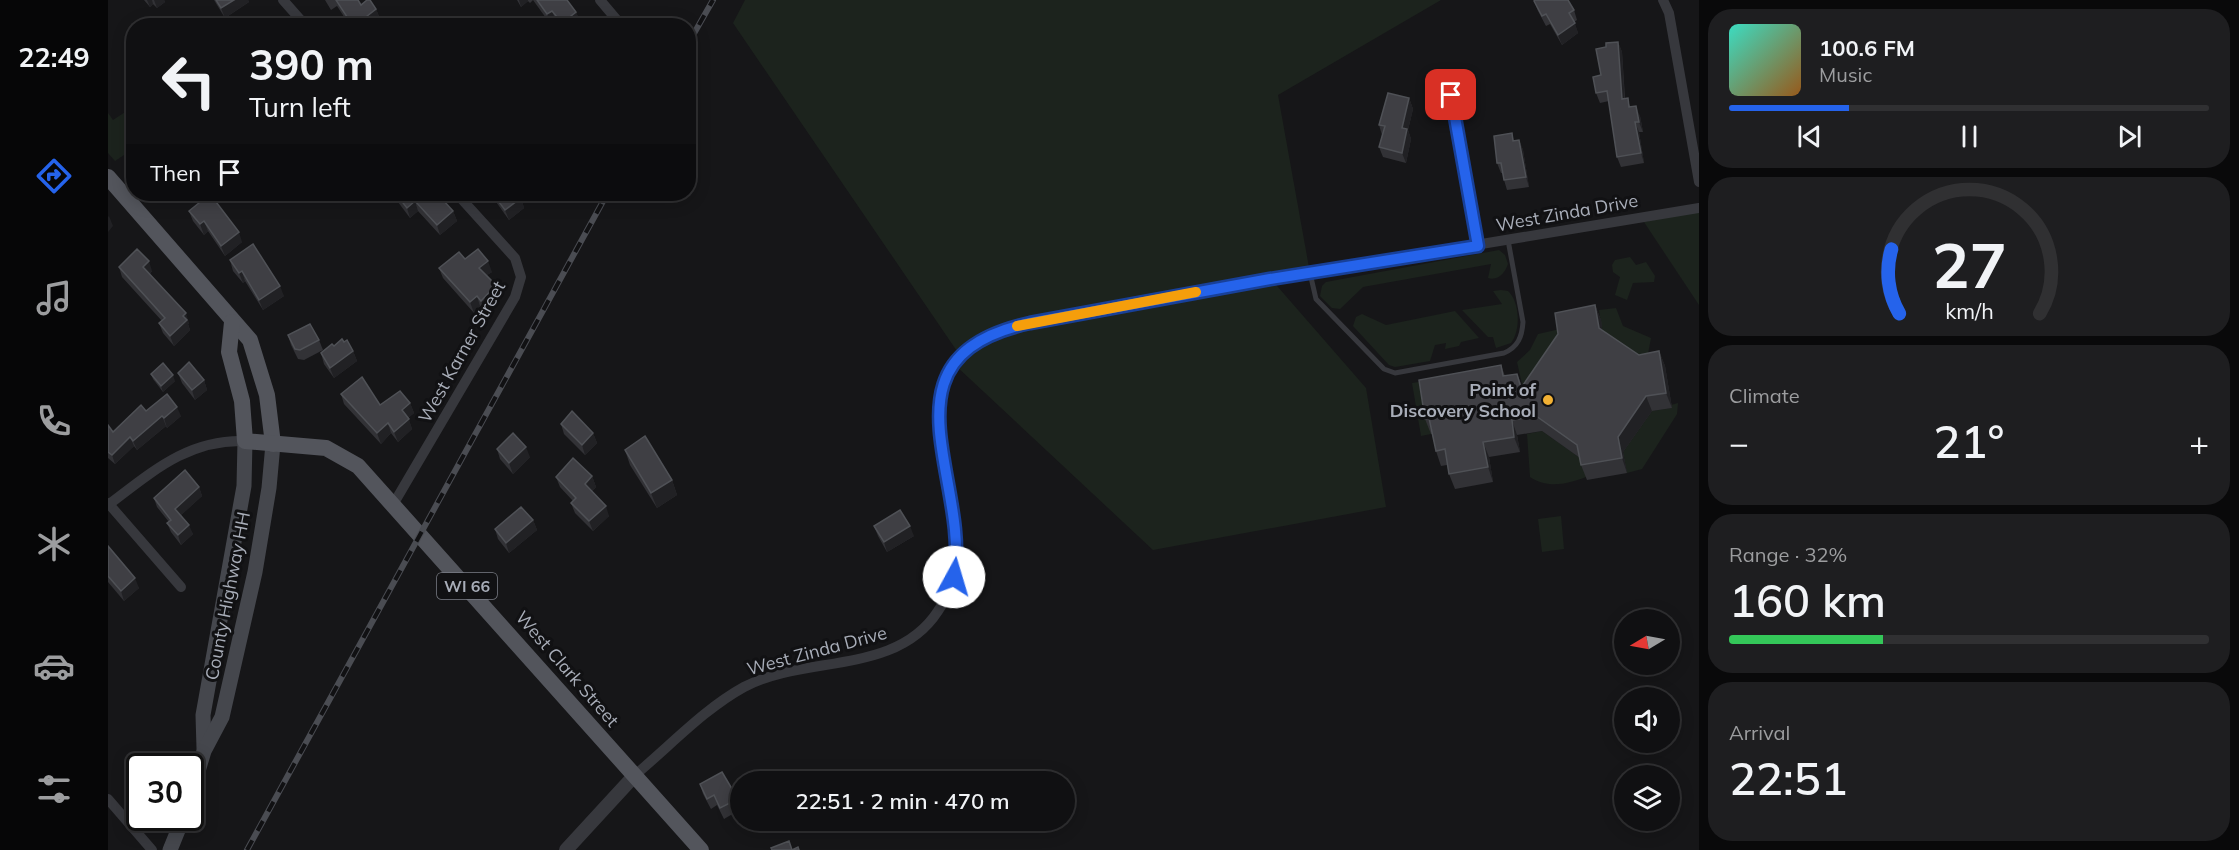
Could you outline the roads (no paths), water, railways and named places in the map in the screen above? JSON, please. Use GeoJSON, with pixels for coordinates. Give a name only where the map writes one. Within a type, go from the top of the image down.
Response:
{"type":"FeatureCollection","features":[{"type":"Feature","properties":{"kind":"main road"},"geometry":{"type":"LineString","coordinates":[[108,177],[126,197]]}},
{"type":"Feature","properties":{"kind":"main road"},"geometry":{"type":"LineString","coordinates":[[129,201],[250,340],[270,415],[273,444]]}},
{"type":"Feature","properties":{"kind":"main road"},"geometry":{"type":"LineString","coordinates":[[232,322],[229,352],[242,401],[245,441]]}},
{"type":"Feature","properties":{"kind":"main road","name":"West Clark Street"},"geometry":{"type":"LineString","coordinates":[[245,441],[326,448],[358,466],[394,503],[701,850]]}},
{"type":"Feature","properties":{"kind":"main road","name":"County Highway HH"},"geometry":{"type":"LineString","coordinates":[[204,751],[203,716],[244,486],[245,441]]}},
{"type":"Feature","properties":{"kind":"main road","name":"County Highway HH"},"geometry":{"type":"LineString","coordinates":[[204,751],[222,717],[247,609],[269,488],[273,444]]}},
{"type":"Feature","properties":{"kind":"main road"},"geometry":{"type":"LineString","coordinates":[[170,850],[178,831]]}},
{"type":"Feature","properties":{"kind":"street"},"geometry":{"type":"LineString","coordinates":[[283,0],[299,18]]}},
{"type":"Feature","properties":{"kind":"street"},"geometry":{"type":"LineString","coordinates":[[600,0],[615,18]]}},
{"type":"Feature","properties":{"kind":"street"},"geometry":{"type":"LineString","coordinates":[[1663,0],[1669,13],[1699,182]]}},
{"type":"Feature","properties":{"kind":"street","name":"West Karner Street"},"geometry":{"type":"LineString","coordinates":[[394,503],[515,297],[521,277],[514,258],[463,201]]}},
{"type":"Feature","properties":{"kind":"street","name":"West Zinda Drive"},"geometry":{"type":"LineString","coordinates":[[635,776],[722,701],[744,687],[787,672],[891,650],[915,636],[934,617],[948,594],[957,560],[957,542],[938,433],[940,397],[955,364],[981,340],[997,331],[1030,323],[1310,273],[1699,208]]}},
{"type":"Feature","properties":{"kind":"street"},"geometry":{"type":"LineString","coordinates":[[181,587],[108,504],[185,451],[224,441],[245,441]]}},
{"type":"Feature","properties":{"kind":"street"},"geometry":{"type":"LineString","coordinates":[[566,850],[635,776]]}},
{"type":"Feature","properties":{"kind":"street"},"geometry":{"type":"LineString","coordinates":[[108,799],[152,850]]}},
{"type":"Feature","properties":{"kind":"lane"},"geometry":{"type":"LineString","coordinates":[[1451,95],[1478,246]]}},
{"type":"Feature","properties":{"kind":"lane"},"geometry":{"type":"LineString","coordinates":[[1310,273],[1317,302],[1384,369],[1395,373],[1504,353],[1518,343],[1522,334],[1522,322],[1508,240]]}},
{"type":"Feature","properties":{"kind":"railway"},"geometry":{"type":"LineString","coordinates":[[696,30],[713,0]]}},
{"type":"Feature","properties":{"kind":"railway"},"geometry":{"type":"LineString","coordinates":[[247,850],[603,201]]}},
{"type":"Feature","properties":{"kind":"place","name":"Point of Discovery School"},"geometry":{"type":"Point","coordinates":[1548,400]}}]}
